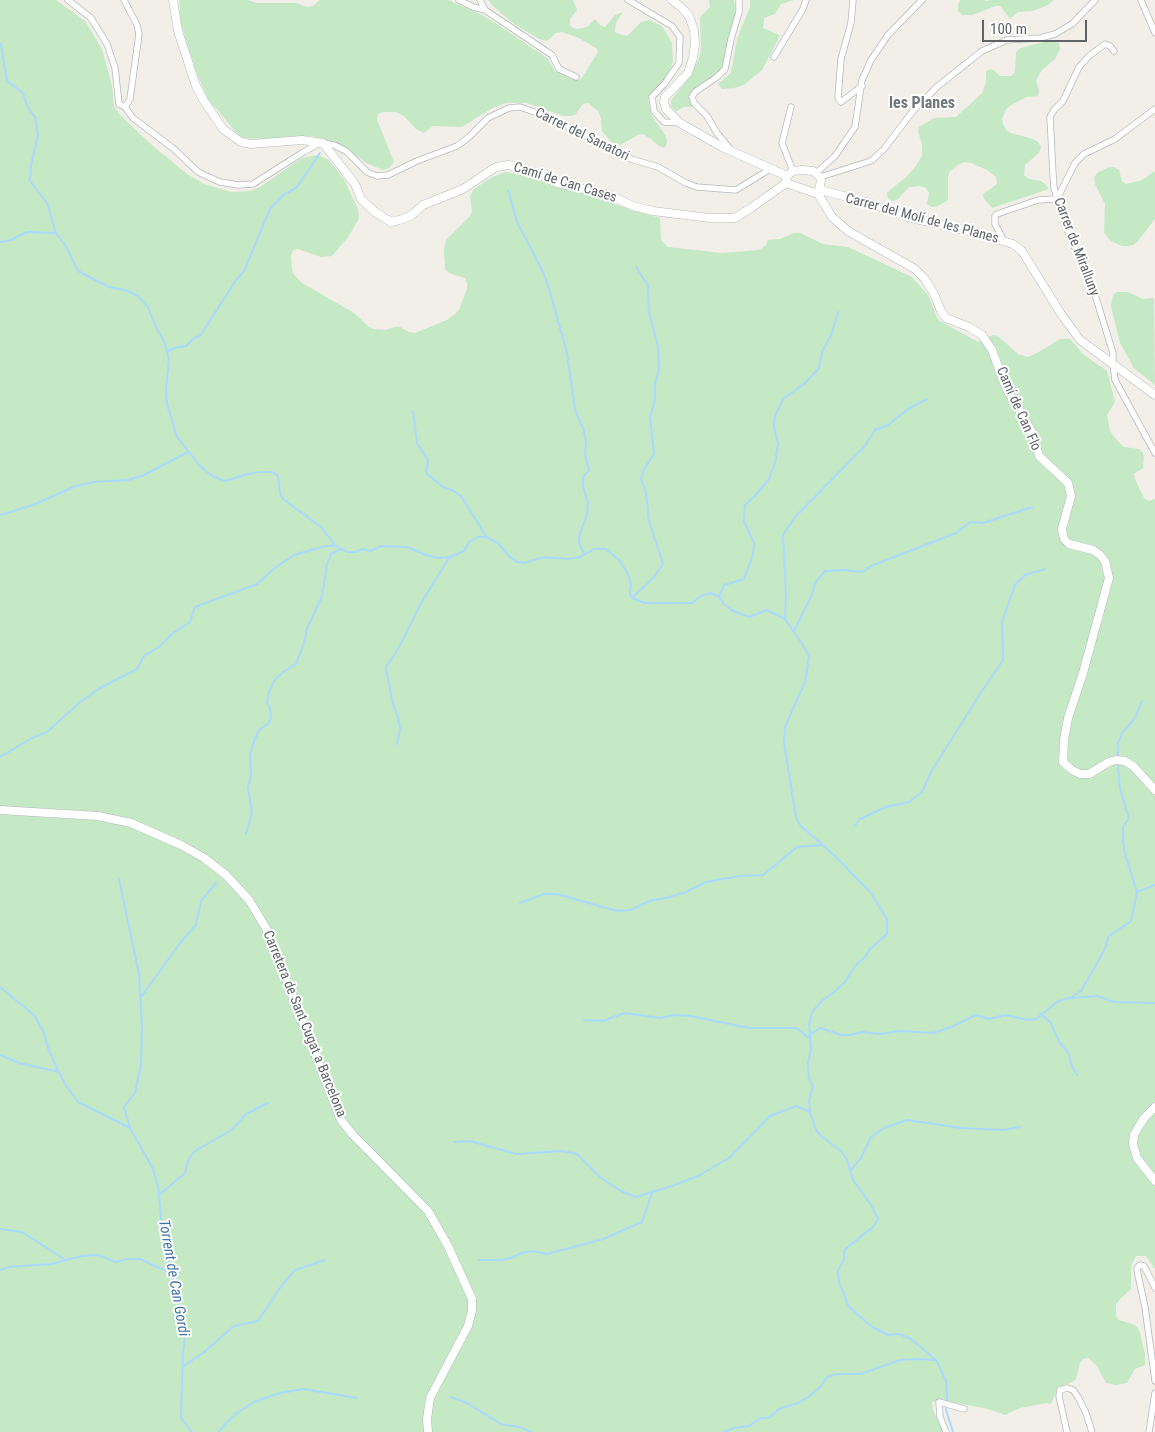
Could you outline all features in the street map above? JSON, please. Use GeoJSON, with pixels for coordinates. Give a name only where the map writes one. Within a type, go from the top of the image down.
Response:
{"type":"FeatureCollection","features":[{"type":"Feature","properties":{"kind":"street"},"geometry":{"type":"LineString","coordinates":[[68,0],[91,18],[104,39],[115,68],[120,106],[125,107],[133,118],[174,149],[198,172],[212,180],[229,184],[253,184],[316,145],[323,143]]}},
{"type":"Feature","properties":{"kind":"street"},"geometry":{"type":"LineString","coordinates":[[124,0],[137,25],[139,34],[130,99],[125,107]]}},
{"type":"Feature","properties":{"kind":"street"},"geometry":{"type":"LineString","coordinates":[[173,0],[178,31],[196,86],[223,129],[241,142],[250,144],[302,140],[323,143]]}},
{"type":"Feature","properties":{"kind":"street"},"geometry":{"type":"LineString","coordinates":[[459,0],[473,7],[485,10],[552,55],[559,69],[576,77]]}},
{"type":"Feature","properties":{"kind":"street"},"geometry":{"type":"LineString","coordinates":[[480,0],[485,10]]}},
{"type":"Feature","properties":{"kind":"street"},"geometry":{"type":"LineString","coordinates":[[628,0],[672,26],[680,37],[679,63],[652,97],[654,111],[664,122],[680,123]]}},
{"type":"Feature","properties":{"kind":"street"},"geometry":{"type":"LineString","coordinates":[[672,0],[689,16],[695,34],[694,53],[690,70],[664,100],[666,109],[680,123],[733,152],[789,177],[807,170],[818,175],[871,161],[884,149],[914,111],[938,86],[982,51],[1007,40],[1040,38],[1056,34],[1072,24],[1095,0]]}},
{"type":"Feature","properties":{"kind":"street"},"geometry":{"type":"LineString","coordinates":[[733,152],[725,144],[701,109],[694,103],[692,97],[694,92],[717,77],[725,68],[739,12],[739,0]]}},
{"type":"Feature","properties":{"kind":"street"},"geometry":{"type":"LineString","coordinates":[[774,57],[806,0]]}},
{"type":"Feature","properties":{"kind":"street"},"geometry":{"type":"LineString","coordinates":[[852,0],[851,23],[842,59],[838,98],[841,102],[862,86]]}},
{"type":"Feature","properties":{"kind":"street"},"geometry":{"type":"LineString","coordinates":[[819,192],[818,175],[855,127],[862,86],[871,60],[888,35],[922,0]]}},
{"type":"Feature","properties":{"kind":"street"},"geometry":{"type":"LineString","coordinates":[[1141,0],[1155,33]]}},
{"type":"Feature","properties":{"kind":"street","name":"Carrer de Miralluny"},"geometry":{"type":"LineString","coordinates":[[1114,50],[1105,44],[1079,67],[1064,101],[1054,110],[1050,117],[1053,174],[1057,199],[1072,242],[1088,272],[1113,353],[1115,380],[1155,453]]}},
{"type":"Feature","properties":{"kind":"street","name":"Carrer del Sanatori"},"geometry":{"type":"LineString","coordinates":[[323,143],[334,145],[346,151],[367,172],[377,176],[388,175],[417,161],[457,146],[488,118],[509,108],[520,107],[552,118],[624,157],[658,167],[696,187],[736,190],[770,169]]}},
{"type":"Feature","properties":{"kind":"street"},"geometry":{"type":"LineString","coordinates":[[789,177],[782,143],[791,107]]}},
{"type":"Feature","properties":{"kind":"street"},"geometry":{"type":"LineString","coordinates":[[1004,241],[995,224],[994,216],[1009,208],[1038,200],[1057,199],[1075,163],[1084,154],[1115,139],[1155,109]]}},
{"type":"Feature","properties":{"kind":"street","name":"Camí de Can Cases"},"geometry":{"type":"LineString","coordinates":[[323,143],[355,184],[361,199],[374,212],[391,222],[403,219],[423,205],[463,189],[496,167],[509,165],[530,170],[558,183],[609,195],[633,206],[653,211],[710,218],[734,218],[751,208],[789,177]]}},
{"type":"Feature","properties":{"kind":"street","name":"Carrer del Molí de les Planes"},"geometry":{"type":"LineString","coordinates":[[789,177],[819,192],[863,201],[908,217],[934,222],[1013,244],[1022,251],[1080,340],[1113,362],[1155,395]]}},
{"type":"Feature","properties":{"kind":"street","name":"Camí de Can Flo"},"geometry":{"type":"LineString","coordinates":[[819,192],[832,217],[848,231],[915,269],[925,279],[946,318],[969,327],[982,335],[992,350],[1006,388],[1030,430],[1039,456],[1068,483],[1071,496],[1062,530],[1064,538],[1069,544],[1093,550],[1100,555],[1106,561],[1110,578],[1068,718],[1063,762],[1080,774],[1088,774],[1109,762],[1116,760],[1125,761],[1133,766],[1155,790]]}},
{"type":"Feature","properties":{"kind":"street","name":"Carretera de Sant Cugat a Barcelona"},"geometry":{"type":"LineString","coordinates":[[0,810],[98,816],[131,823],[181,845],[204,858],[226,875],[249,900],[266,928],[342,1120],[353,1135],[428,1212],[448,1246],[472,1299],[472,1311],[468,1326],[430,1398],[427,1419],[428,1432]]}},
{"type":"Feature","properties":{"kind":"street"},"geometry":{"type":"LineString","coordinates":[[1155,1107],[1145,1116],[1134,1135],[1132,1144],[1143,1168],[1155,1181]]}},
{"type":"Feature","properties":{"kind":"street"},"geometry":{"type":"LineString","coordinates":[[1155,1288],[1144,1266],[1140,1265],[1137,1268],[1145,1307],[1155,1382]]}},
{"type":"Feature","properties":{"kind":"street"},"geometry":{"type":"LineString","coordinates":[[1067,1432],[1059,1396],[1060,1390],[1067,1388],[1073,1390],[1078,1397],[1086,1412],[1092,1432]]}},
{"type":"Feature","properties":{"kind":"street"},"geometry":{"type":"LineString","coordinates":[[1150,1432],[1155,1393]]}},
{"type":"Feature","properties":{"kind":"street"},"geometry":{"type":"LineString","coordinates":[[946,1432],[940,1417],[938,1402],[964,1410]]}},
{"type":"Feature","properties":{"kind":"green space"},"geometry":{"type":"Polygon","coordinates":[[[0,0],[56,0],[85,21],[102,49],[112,86],[114,106],[120,115],[187,174],[204,184],[231,192],[250,191],[260,187],[302,158],[318,155],[329,160],[344,179],[358,209],[359,219],[348,237],[332,256],[321,257],[298,249],[293,250],[291,255],[292,270],[302,283],[354,313],[369,327],[374,329],[385,330],[400,327],[415,333],[447,320],[459,310],[467,289],[467,283],[465,278],[449,273],[445,269],[444,251],[446,240],[470,216],[472,211],[470,196],[474,189],[492,177],[506,172],[526,176],[570,190],[596,195],[617,205],[660,218],[661,240],[668,247],[722,253],[759,250],[766,245],[768,240],[780,239],[794,233],[800,233],[823,244],[848,247],[912,277],[928,295],[938,320],[978,342],[993,335],[998,336],[1018,354],[1028,357],[1060,339],[1070,339],[1084,355],[1107,371],[1115,402],[1107,415],[1110,431],[1124,447],[1139,449],[1143,453],[1143,468],[1134,474],[1135,479],[1144,498],[1148,501],[1155,499],[1155,1269],[1146,1256],[1136,1256],[1131,1266],[1131,1289],[1116,1305],[1116,1316],[1119,1320],[1135,1325],[1139,1329],[1145,1354],[1145,1365],[1135,1369],[1127,1383],[1116,1385],[1106,1383],[1097,1366],[1088,1358],[1083,1359],[1080,1363],[1076,1379],[1057,1389],[1051,1404],[1046,1403],[1020,1408],[1005,1415],[988,1409],[941,1400],[932,1402],[933,1410],[943,1432],[0,1432],[0,0]]]}},
{"type":"Feature","properties":{"kind":"green space"},"geometry":{"type":"Polygon","coordinates":[[[179,0],[248,0],[257,3],[297,3],[307,7],[313,6],[320,0],[448,0],[482,15],[500,26],[548,59],[555,71],[573,80],[582,78],[598,52],[597,49],[579,38],[562,32],[556,33],[547,41],[539,39],[514,24],[488,0],[573,0],[577,10],[570,19],[570,24],[571,27],[576,29],[587,27],[595,19],[600,25],[605,27],[615,15],[623,12],[616,23],[616,33],[627,36],[641,22],[649,20],[662,26],[672,43],[673,62],[667,79],[652,92],[648,100],[652,116],[667,140],[666,146],[664,148],[659,146],[643,134],[620,145],[612,143],[602,131],[599,112],[588,103],[583,104],[575,115],[563,116],[527,103],[506,103],[492,108],[462,127],[433,126],[424,133],[416,129],[404,116],[396,112],[383,112],[378,114],[377,120],[394,162],[389,168],[383,170],[366,163],[339,144],[312,136],[270,139],[243,138],[240,137],[208,99],[197,74],[181,24],[179,0]]]}},
{"type":"Feature","properties":{"kind":"green space"},"geometry":{"type":"Polygon","coordinates":[[[709,0],[734,0],[735,5],[735,17],[722,68],[695,89],[692,107],[684,107],[676,111],[671,106],[671,100],[685,83],[698,61],[701,51],[700,17],[710,7],[709,0]]]}},
{"type":"Feature","properties":{"kind":"green space"},"geometry":{"type":"Polygon","coordinates":[[[750,0],[794,0],[781,4],[775,14],[764,18],[763,28],[779,35],[762,70],[744,85],[722,89],[718,84],[731,73],[737,39],[750,7],[750,0]]]}},
{"type":"Feature","properties":{"kind":"green space"},"geometry":{"type":"Polygon","coordinates":[[[960,0],[1054,0],[1048,5],[1033,11],[1018,12],[1010,19],[1000,6],[995,6],[973,15],[962,15],[958,11],[960,0]]]}},
{"type":"Feature","properties":{"kind":"green space"},"geometry":{"type":"Polygon","coordinates":[[[1048,41],[1059,43],[1060,49],[1055,59],[1042,70],[1036,80],[1039,91],[1038,96],[1026,97],[1011,105],[1006,109],[1002,119],[1006,130],[1038,142],[1041,147],[1039,153],[1025,165],[1024,175],[1029,179],[1041,181],[1049,189],[992,208],[984,199],[983,194],[997,184],[996,177],[987,170],[965,162],[950,171],[948,177],[948,200],[938,206],[932,207],[927,204],[929,193],[926,188],[920,186],[909,187],[898,199],[893,201],[888,199],[887,193],[905,178],[922,156],[922,144],[918,132],[919,127],[934,118],[956,117],[982,93],[986,83],[986,71],[992,69],[1000,76],[1011,76],[1015,72],[1016,52],[1020,48],[1048,41]]]}},
{"type":"Feature","properties":{"kind":"green space"},"geometry":{"type":"Polygon","coordinates":[[[1114,167],[1119,170],[1122,181],[1126,184],[1142,180],[1155,171],[1155,219],[1133,245],[1122,246],[1111,241],[1104,233],[1105,204],[1094,178],[1097,173],[1114,167]]]}},
{"type":"Feature","properties":{"kind":"green space"},"geometry":{"type":"Polygon","coordinates":[[[1117,292],[1128,292],[1143,299],[1154,298],[1155,385],[1134,368],[1120,343],[1111,306],[1113,295],[1117,292]]]}},
{"type":"Feature","properties":{"kind":"waterway"},"geometry":{"type":"LineString","coordinates":[[1,44],[7,81],[23,93],[28,108],[35,117],[38,135],[31,165],[30,181],[47,203],[56,233],[65,245],[78,271],[109,287],[128,291],[138,296],[148,307],[167,351],[169,360],[166,389],[167,404],[177,437],[200,466],[212,476],[222,480],[226,481],[260,472],[272,472],[278,476],[280,494],[283,499],[321,527],[335,545]]}},
{"type":"Feature","properties":{"kind":"waterway"},"geometry":{"type":"LineString","coordinates":[[167,351],[186,346],[194,338],[200,336],[236,280],[244,271],[270,209],[283,195],[296,188],[320,153]]}},
{"type":"Feature","properties":{"kind":"waterway"},"geometry":{"type":"LineString","coordinates":[[508,190],[517,222],[544,274],[550,292],[567,353],[575,410],[584,431],[586,441],[585,455],[589,470],[583,477],[583,486],[588,503],[587,515],[579,536],[579,544],[585,554]]}},
{"type":"Feature","properties":{"kind":"waterway"},"geometry":{"type":"LineString","coordinates":[[0,242],[11,240],[27,232],[56,233]]}},
{"type":"Feature","properties":{"kind":"waterway"},"geometry":{"type":"LineString","coordinates":[[632,598],[654,577],[663,564],[649,521],[646,492],[641,479],[644,469],[654,454],[650,417],[655,400],[655,384],[659,369],[658,347],[649,312],[648,286],[636,267]]}},
{"type":"Feature","properties":{"kind":"waterway"},"geometry":{"type":"LineString","coordinates":[[719,597],[724,585],[744,579],[753,555],[754,543],[744,521],[745,505],[769,479],[775,463],[778,444],[774,427],[775,416],[783,399],[805,383],[819,368],[822,352],[832,333],[838,312]]}},
{"type":"Feature","properties":{"kind":"waterway"},"geometry":{"type":"LineString","coordinates":[[785,619],[786,593],[783,535],[795,517],[865,446],[875,430],[888,425],[908,409],[927,399]]}},
{"type":"Feature","properties":{"kind":"waterway"},"geometry":{"type":"LineString","coordinates":[[413,411],[417,443],[428,460],[426,473],[443,487],[461,496],[486,536]]}},
{"type":"Feature","properties":{"kind":"waterway"},"geometry":{"type":"LineString","coordinates":[[0,515],[33,505],[76,486],[93,482],[128,480],[144,475],[188,452]]}},
{"type":"Feature","properties":{"kind":"waterway"},"geometry":{"type":"LineString","coordinates":[[794,631],[812,595],[815,583],[825,571],[863,572],[871,566],[956,533],[970,522],[983,523],[1032,507]]}},
{"type":"Feature","properties":{"kind":"waterway"},"geometry":{"type":"LineString","coordinates":[[0,757],[32,738],[47,732],[79,703],[100,688],[137,669],[144,656],[190,622],[195,607],[257,584],[276,567],[294,555],[322,547],[335,545],[347,552],[356,552],[362,549],[370,551],[381,546],[407,547],[439,558],[450,557],[464,551],[469,542],[478,537],[486,537],[498,543],[517,562],[524,563],[544,557],[567,559],[580,557],[594,549],[606,549],[619,560],[627,572],[631,583],[630,594],[632,598]]}},
{"type":"Feature","properties":{"kind":"waterway"},"geometry":{"type":"LineString","coordinates":[[246,834],[252,813],[248,788],[251,774],[250,754],[259,730],[268,724],[271,718],[267,702],[269,692],[274,681],[283,672],[296,664],[307,629],[322,596],[327,564],[331,554],[341,549]]}},
{"type":"Feature","properties":{"kind":"waterway"},"geometry":{"type":"LineString","coordinates":[[397,744],[400,729],[386,667],[397,651],[421,603],[449,558]]}},
{"type":"Feature","properties":{"kind":"waterway"},"geometry":{"type":"LineString","coordinates":[[855,826],[860,819],[886,807],[909,802],[922,792],[931,772],[1003,660],[1002,622],[1015,585],[1025,575],[1045,569]]}},
{"type":"Feature","properties":{"kind":"waterway"},"geometry":{"type":"LineString","coordinates":[[632,598],[645,603],[692,603],[701,596],[711,593],[719,597],[733,611],[749,617],[767,610],[785,619],[809,657],[805,682],[785,727],[784,742],[796,818],[801,826],[835,856],[870,892],[887,919],[887,934],[869,950],[866,956],[855,966],[845,982],[812,1012],[809,1025],[811,1049],[808,1063],[809,1078],[813,1086],[809,1100],[810,1112],[816,1130],[841,1151],[847,1160],[853,1180],[871,1205],[878,1219],[873,1227],[844,1250],[844,1260],[838,1270],[839,1282],[849,1307],[872,1327],[888,1335],[899,1334],[911,1339],[936,1360],[946,1381],[946,1410],[953,1432]]}},
{"type":"Feature","properties":{"kind":"waterway"},"geometry":{"type":"LineString","coordinates":[[1118,759],[1118,743],[1122,733],[1135,718],[1142,701]]}},
{"type":"Feature","properties":{"kind":"waterway"},"geometry":{"type":"LineString","coordinates":[[1118,763],[1120,789],[1129,818],[1123,827],[1123,841],[1125,854],[1137,892]]}},
{"type":"Feature","properties":{"kind":"waterway"},"geometry":{"type":"LineString","coordinates":[[520,903],[544,894],[557,894],[617,911],[630,910],[652,900],[686,892],[706,882],[740,876],[763,875],[797,847],[822,845]]}},
{"type":"Feature","properties":{"kind":"waterway","name":"Torrent de Can Gordi"},"geometry":{"type":"LineString","coordinates":[[119,879],[139,974],[142,1026],[141,1064],[135,1093],[124,1107],[130,1128],[152,1167],[158,1186],[163,1236],[185,1335],[181,1418],[192,1432]]}},
{"type":"Feature","properties":{"kind":"waterway"},"geometry":{"type":"LineString","coordinates":[[142,996],[180,943],[196,925],[201,901],[216,883]]}},
{"type":"Feature","properties":{"kind":"waterway"},"geometry":{"type":"LineString","coordinates":[[809,1035],[820,1028],[841,1035],[862,1032],[880,1034],[901,1031],[933,1033],[976,1015],[989,1019],[1005,1015],[1027,1020],[1036,1019],[1057,1002],[1081,991],[1104,951],[1109,936],[1131,921],[1137,892],[1155,885]]}},
{"type":"Feature","properties":{"kind":"waterway"},"geometry":{"type":"LineString","coordinates":[[0,987],[35,1016],[44,1033],[58,1071]]}},
{"type":"Feature","properties":{"kind":"waterway"},"geometry":{"type":"LineString","coordinates":[[1071,998],[1097,996],[1114,1002],[1155,1003]]}},
{"type":"Feature","properties":{"kind":"waterway"},"geometry":{"type":"LineString","coordinates":[[584,1020],[603,1021],[624,1013],[660,1018],[675,1015],[690,1016],[749,1028],[796,1028],[809,1038]]}},
{"type":"Feature","properties":{"kind":"waterway"},"geometry":{"type":"LineString","coordinates":[[1041,1014],[1051,1023],[1059,1042],[1068,1052],[1077,1075]]}},
{"type":"Feature","properties":{"kind":"waterway"},"geometry":{"type":"LineString","coordinates":[[0,1055],[19,1063],[59,1072],[66,1086],[78,1102],[130,1128]]}},
{"type":"Feature","properties":{"kind":"waterway"},"geometry":{"type":"LineString","coordinates":[[159,1195],[185,1173],[188,1160],[195,1151],[232,1130],[246,1114],[268,1103]]}},
{"type":"Feature","properties":{"kind":"waterway"},"geometry":{"type":"LineString","coordinates":[[454,1142],[470,1141],[516,1154],[562,1151],[577,1154],[601,1178],[621,1191],[636,1197],[700,1175],[729,1158],[770,1116],[796,1106],[810,1112]]}},
{"type":"Feature","properties":{"kind":"waterway"},"geometry":{"type":"LineString","coordinates":[[851,1170],[861,1158],[871,1137],[884,1128],[907,1120],[961,1128],[1003,1130],[1020,1127]]}},
{"type":"Feature","properties":{"kind":"waterway"},"geometry":{"type":"LineString","coordinates":[[479,1260],[501,1260],[533,1251],[547,1254],[603,1239],[642,1222],[652,1193]]}},
{"type":"Feature","properties":{"kind":"waterway"},"geometry":{"type":"LineString","coordinates":[[0,1229],[22,1232],[64,1259]]}},
{"type":"Feature","properties":{"kind":"waterway"},"geometry":{"type":"LineString","coordinates":[[0,1270],[8,1267],[51,1264],[82,1256],[98,1255],[116,1262],[127,1259],[140,1259],[171,1273]]}},
{"type":"Feature","properties":{"kind":"waterway"},"geometry":{"type":"LineString","coordinates":[[182,1367],[203,1353],[234,1326],[258,1321],[282,1285],[295,1270],[325,1260]]}},
{"type":"Feature","properties":{"kind":"waterway"},"geometry":{"type":"LineString","coordinates":[[724,1432],[734,1428],[749,1426],[761,1418],[769,1418],[779,1409],[798,1403],[811,1395],[827,1377],[837,1374],[861,1374],[900,1360],[935,1360]]}},
{"type":"Feature","properties":{"kind":"waterway"},"geometry":{"type":"LineString","coordinates":[[218,1432],[234,1415],[254,1402],[280,1393],[303,1389],[357,1398]]}},
{"type":"Feature","properties":{"kind":"waterway"},"geometry":{"type":"LineString","coordinates":[[451,1397],[467,1403],[501,1424],[519,1427],[531,1432]]}},
{"type":"Feature","properties":{"kind":"district","name":"les Planes"},"geometry":{"type":"Point","coordinates":[922,104]}}]}
